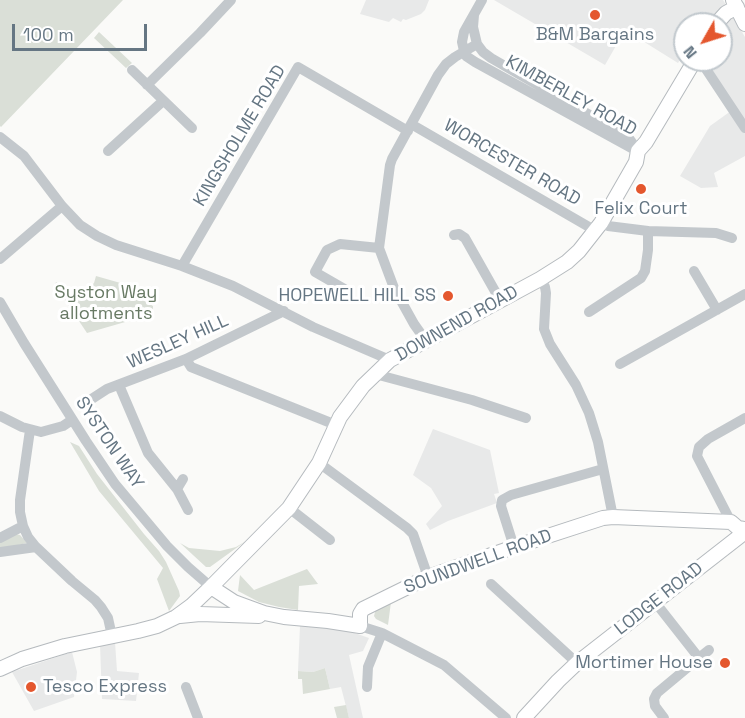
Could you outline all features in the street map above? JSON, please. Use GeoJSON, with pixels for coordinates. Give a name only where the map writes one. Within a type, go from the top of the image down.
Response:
{"type":"FeatureCollection","features":[{"type":"Feature","properties":{"kind":"main road"},"geometry":{"type":"LineString","coordinates":[[735,4],[745,24]]}},
{"type":"Feature","properties":{"kind":"main road","name":"DOWNEND ROAD"},"geometry":{"type":"LineString","coordinates":[[211,587],[289,508],[319,464],[340,417],[363,386],[390,360],[540,279],[579,252],[598,227],[636,162],[638,151],[690,72]]}},
{"type":"Feature","properties":{"kind":"main road","name":"SOUNDWELL ROAD"},"geometry":{"type":"LineString","coordinates":[[360,626],[360,614],[363,609],[428,577],[603,518],[730,522],[745,531]]}},
{"type":"Feature","properties":{"kind":"main road","name":"LODGE ROAD"},"geometry":{"type":"LineString","coordinates":[[524,718],[577,663],[745,531]]}},
{"type":"Feature","properties":{"kind":"main road"},"geometry":{"type":"LineString","coordinates":[[0,669],[22,659],[65,646],[151,628],[164,623],[191,606],[211,587],[249,608],[276,616]]}},
{"type":"Feature","properties":{"kind":"main road"},"geometry":{"type":"LineString","coordinates":[[176,617],[200,614],[276,616],[360,626]]}},
{"type":"Feature","properties":{"kind":"street"},"geometry":{"type":"LineString","coordinates":[[147,85],[231,0]]}},
{"type":"Feature","properties":{"kind":"street"},"geometry":{"type":"LineString","coordinates":[[464,51],[462,42],[464,32],[482,0]]}},
{"type":"Feature","properties":{"kind":"street"},"geometry":{"type":"LineString","coordinates":[[426,341],[394,288],[379,248],[390,165],[443,68],[451,60],[477,44],[474,15]]}},
{"type":"Feature","properties":{"kind":"street","name":"KIMBERLEY ROAD"},"geometry":{"type":"LineString","coordinates":[[477,44],[491,58],[628,137],[638,151]]}},
{"type":"Feature","properties":{"kind":"street","name":"KIMBERLEY ROAD"},"geometry":{"type":"LineString","coordinates":[[464,51],[466,56],[475,62],[638,151]]}},
{"type":"Feature","properties":{"kind":"street","name":"KINGSHOLME ROAD"},"geometry":{"type":"LineString","coordinates":[[182,266],[298,67],[409,128]]}},
{"type":"Feature","properties":{"kind":"street"},"geometry":{"type":"LineString","coordinates":[[132,70],[192,128]]}},
{"type":"Feature","properties":{"kind":"street"},"geometry":{"type":"LineString","coordinates":[[706,72],[745,128]]}},
{"type":"Feature","properties":{"kind":"street"},"geometry":{"type":"LineString","coordinates":[[108,151],[163,101]]}},
{"type":"Feature","properties":{"kind":"street","name":"WORCESTER ROAD"},"geometry":{"type":"LineString","coordinates":[[409,128],[598,227],[716,233],[732,238]]}},
{"type":"Feature","properties":{"kind":"street"},"geometry":{"type":"LineString","coordinates":[[0,137],[24,156],[62,206],[80,225],[97,236],[116,246],[182,266],[233,286],[313,327],[390,360]]}},
{"type":"Feature","properties":{"kind":"street"},"geometry":{"type":"LineString","coordinates":[[0,259],[62,206]]}},
{"type":"Feature","properties":{"kind":"street"},"geometry":{"type":"LineString","coordinates":[[589,312],[644,274],[648,231]]}},
{"type":"Feature","properties":{"kind":"street"},"geometry":{"type":"LineString","coordinates":[[454,235],[459,234],[465,238],[500,300]]}},
{"type":"Feature","properties":{"kind":"street"},"geometry":{"type":"LineString","coordinates":[[348,291],[315,272],[327,250],[340,244],[379,248]]}},
{"type":"Feature","properties":{"kind":"street"},"geometry":{"type":"LineString","coordinates":[[694,271],[717,310]]}},
{"type":"Feature","properties":{"kind":"street"},"geometry":{"type":"LineString","coordinates":[[540,279],[545,286],[546,293],[544,329],[589,413],[598,442],[613,517]]}},
{"type":"Feature","properties":{"kind":"street"},"geometry":{"type":"LineString","coordinates":[[620,364],[745,294]]}},
{"type":"Feature","properties":{"kind":"street","name":"SYSTON WAY"},"geometry":{"type":"LineString","coordinates":[[0,302],[72,420],[115,484],[177,555],[211,587]]}},
{"type":"Feature","properties":{"kind":"street","name":"WESLEY HILL"},"geometry":{"type":"LineString","coordinates":[[87,402],[107,389],[186,360],[284,311]]}},
{"type":"Feature","properties":{"kind":"street"},"geometry":{"type":"LineString","coordinates":[[186,360],[191,367],[336,425]]}},
{"type":"Feature","properties":{"kind":"street"},"geometry":{"type":"LineString","coordinates":[[375,374],[472,400],[526,418]]}},
{"type":"Feature","properties":{"kind":"street"},"geometry":{"type":"LineString","coordinates":[[119,385],[148,453],[177,489],[188,510]]}},
{"type":"Feature","properties":{"kind":"street"},"geometry":{"type":"LineString","coordinates":[[0,416],[22,428],[41,432],[63,426],[72,420]]}},
{"type":"Feature","properties":{"kind":"street"},"geometry":{"type":"LineString","coordinates":[[730,522],[697,456],[699,447],[708,439],[745,418]]}},
{"type":"Feature","properties":{"kind":"street"},"geometry":{"type":"LineString","coordinates":[[30,430],[20,500],[23,526],[36,547],[105,612],[112,636]]}},
{"type":"Feature","properties":{"kind":"street"},"geometry":{"type":"LineString","coordinates":[[319,464],[413,534],[428,577]]}},
{"type":"Feature","properties":{"kind":"street"},"geometry":{"type":"LineString","coordinates":[[514,547],[501,506],[502,500],[511,495],[603,469]]}},
{"type":"Feature","properties":{"kind":"street"},"geometry":{"type":"LineString","coordinates":[[177,489],[183,479]]}},
{"type":"Feature","properties":{"kind":"street"},"geometry":{"type":"LineString","coordinates":[[289,508],[330,540]]}},
{"type":"Feature","properties":{"kind":"street"},"geometry":{"type":"LineString","coordinates":[[0,538],[23,526]]}},
{"type":"Feature","properties":{"kind":"street"},"geometry":{"type":"LineString","coordinates":[[0,552],[36,547]]}},
{"type":"Feature","properties":{"kind":"street"},"geometry":{"type":"LineString","coordinates":[[491,584],[577,663]]}},
{"type":"Feature","properties":{"kind":"street"},"geometry":{"type":"LineString","coordinates":[[655,602],[699,658]]}},
{"type":"Feature","properties":{"kind":"street"},"geometry":{"type":"LineString","coordinates":[[360,626],[382,633],[444,665],[506,718]]}},
{"type":"Feature","properties":{"kind":"street"},"geometry":{"type":"LineString","coordinates":[[367,687],[368,667],[382,633]]}},
{"type":"Feature","properties":{"kind":"street"},"geometry":{"type":"LineString","coordinates":[[664,718],[655,706],[654,699],[657,693],[709,650]]}},
{"type":"Feature","properties":{"kind":"street"},"geometry":{"type":"LineString","coordinates":[[186,687],[198,718]]}},
{"type":"Feature","properties":{"kind":"shaded area"},"geometry":{"type":"Polygon","coordinates":[[[366,0],[429,0],[421,14],[403,19],[401,22],[393,18],[389,22],[360,14],[366,0]]]}},
{"type":"Feature","properties":{"kind":"shaded area"},"geometry":{"type":"Polygon","coordinates":[[[494,0],[723,0],[730,12],[673,12],[673,60],[625,30],[605,65],[494,0]]]}},
{"type":"Feature","properties":{"kind":"shaded area"},"geometry":{"type":"Polygon","coordinates":[[[733,17],[745,37],[745,156],[714,173],[718,187],[701,188],[680,176],[710,126],[735,108],[712,72],[733,72],[733,17]]]}},
{"type":"Feature","properties":{"kind":"shaded area"},"geometry":{"type":"Polygon","coordinates":[[[433,429],[490,450],[499,493],[494,494],[497,503],[430,530],[426,524],[442,506],[431,488],[413,475],[433,429]]]}},
{"type":"Feature","properties":{"kind":"shaded area"},"geometry":{"type":"Polygon","coordinates":[[[300,626],[346,630],[369,638],[363,651],[349,655],[363,718],[349,718],[341,687],[330,689],[325,668],[313,672],[298,671],[300,626]]]}},
{"type":"Feature","properties":{"kind":"shaded area"},"geometry":{"type":"Polygon","coordinates":[[[115,642],[117,671],[139,673],[136,701],[102,699],[100,644],[115,642]]]}},
{"type":"Feature","properties":{"kind":"shaded area"},"geometry":{"type":"Polygon","coordinates":[[[72,652],[77,672],[74,697],[34,711],[12,672],[72,652]]]}},
{"type":"Feature","properties":{"kind":"green space"},"geometry":{"type":"Polygon","coordinates":[[[0,0],[123,0],[1,127],[0,126],[0,0]]]}},
{"type":"Feature","properties":{"kind":"green space"},"geometry":{"type":"Polygon","coordinates":[[[99,32],[132,63],[126,68],[94,38],[99,32]]]}},
{"type":"Feature","properties":{"kind":"green space","name":"Syston Way allotments"},"geometry":{"type":"Polygon","coordinates":[[[96,276],[124,284],[124,289],[153,306],[153,314],[87,333],[55,285],[56,282],[80,297],[94,283],[96,276]]]}},
{"type":"Feature","properties":{"kind":"green space"},"geometry":{"type":"Polygon","coordinates":[[[70,442],[79,446],[97,474],[166,562],[180,596],[169,611],[157,579],[163,568],[99,491],[70,442]]]}},
{"type":"Feature","properties":{"kind":"green space"},"geometry":{"type":"Polygon","coordinates":[[[16,534],[27,543],[0,549],[0,542],[16,534]]]}},
{"type":"Feature","properties":{"kind":"green space"},"geometry":{"type":"Polygon","coordinates":[[[246,541],[210,567],[206,567],[180,543],[189,548],[220,551],[236,547],[246,541]]]}},
{"type":"Feature","properties":{"kind":"green space"},"geometry":{"type":"Polygon","coordinates":[[[307,569],[318,584],[299,586],[298,610],[259,602],[238,591],[240,575],[254,590],[307,569]]]}},
{"type":"Feature","properties":{"kind":"green space"},"geometry":{"type":"Polygon","coordinates":[[[391,602],[388,625],[374,616],[377,609],[391,602]]]}},
{"type":"Feature","properties":{"kind":"green space"},"geometry":{"type":"Polygon","coordinates":[[[325,668],[330,689],[303,694],[302,679],[298,679],[298,671],[313,672],[325,668]]]}},
{"type":"Feature","properties":{"kind":"green space"},"geometry":{"type":"Polygon","coordinates":[[[346,705],[349,718],[337,718],[334,707],[346,705]]]}},
{"type":"Feature","properties":{"kind":"place","name":"B&M Bargains"},"geometry":{"type":"Point","coordinates":[595,15]}},
{"type":"Feature","properties":{"kind":"place","name":"Felix Court"},"geometry":{"type":"Point","coordinates":[641,189]}},
{"type":"Feature","properties":{"kind":"place","name":"HOPEWELL HILL SS"},"geometry":{"type":"Point","coordinates":[448,296]}},
{"type":"Feature","properties":{"kind":"place","name":"Mortimer House"},"geometry":{"type":"Point","coordinates":[725,663]}},
{"type":"Feature","properties":{"kind":"place","name":"Tesco Express"},"geometry":{"type":"Point","coordinates":[31,687]}}]}
